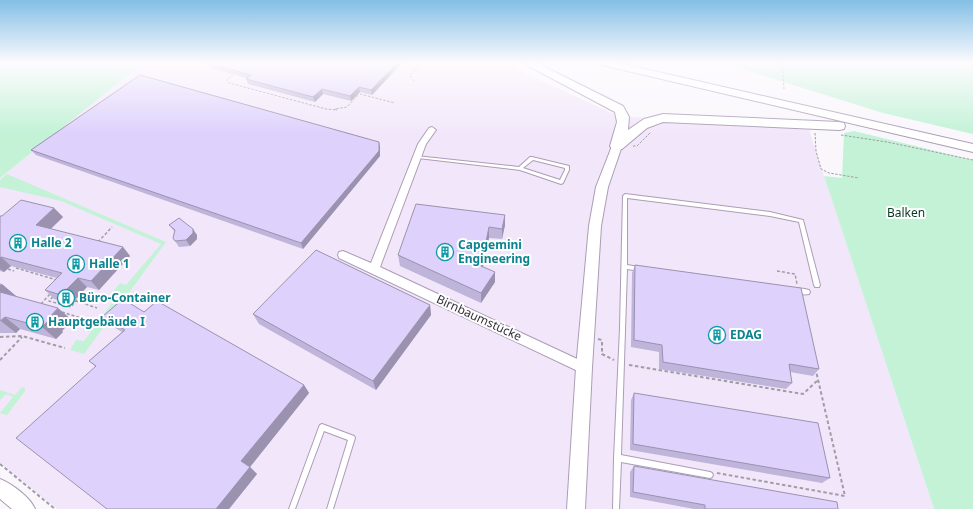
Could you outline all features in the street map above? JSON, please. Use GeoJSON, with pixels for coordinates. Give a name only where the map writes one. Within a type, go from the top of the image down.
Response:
{"type":"FeatureCollection","features":[{"type":"Feature","properties":{"kind":"main road"},"geometry":{"type":"LineString","coordinates":[[575,87],[619,109],[622,112],[623,119],[616,146]]}},
{"type":"Feature","properties":{"kind":"main road"},"geometry":{"type":"LineString","coordinates":[[707,87],[973,149]]}},
{"type":"Feature","properties":{"kind":"main road"},"geometry":{"type":"LineString","coordinates":[[616,146],[630,137],[642,124],[658,119],[673,117],[831,125],[861,128],[973,149]]}},
{"type":"Feature","properties":{"kind":"street"},"geometry":{"type":"LineString","coordinates":[[374,269],[422,144],[432,130]]}},
{"type":"Feature","properties":{"kind":"street"},"geometry":{"type":"LineString","coordinates":[[576,509],[586,338],[597,206],[616,146]]}},
{"type":"Feature","properties":{"kind":"street","name":"Birnbaumstücke"},"geometry":{"type":"LineString","coordinates":[[343,254],[584,368]]}},
{"type":"Feature","properties":{"kind":"street"},"geometry":{"type":"LineString","coordinates":[[0,488],[26,509]]}},
{"type":"Feature","properties":{"kind":"lane"},"geometry":{"type":"LineString","coordinates":[[418,157],[520,169],[562,182],[567,167],[532,158],[520,169]]}},
{"type":"Feature","properties":{"kind":"lane"},"geometry":{"type":"LineString","coordinates":[[616,509],[619,398],[622,362],[625,196],[770,214],[800,221],[817,285]]}},
{"type":"Feature","properties":{"kind":"lane"},"geometry":{"type":"LineString","coordinates":[[624,267],[647,270]]}},
{"type":"Feature","properties":{"kind":"lane"},"geometry":{"type":"LineString","coordinates":[[791,290],[807,292]]}},
{"type":"Feature","properties":{"kind":"lane"},"geometry":{"type":"LineString","coordinates":[[292,509],[322,427],[352,438],[330,509]]}},
{"type":"Feature","properties":{"kind":"lane"},"geometry":{"type":"LineString","coordinates":[[617,458],[711,474]]}},
{"type":"Feature","properties":{"kind":"path"},"geometry":{"type":"LineString","coordinates":[[243,87],[326,109],[337,110],[335,109],[347,107],[359,94],[395,103]]}},
{"type":"Feature","properties":{"kind":"path"},"geometry":{"type":"LineString","coordinates":[[616,146],[637,146],[653,130]]}},
{"type":"Feature","properties":{"kind":"path"},"geometry":{"type":"LineString","coordinates":[[822,134],[815,133],[816,150],[821,168],[829,173],[860,178]]}},
{"type":"Feature","properties":{"kind":"path"},"geometry":{"type":"LineString","coordinates":[[836,135],[887,142],[973,160]]}},
{"type":"Feature","properties":{"kind":"path"},"geometry":{"type":"LineString","coordinates":[[103,246],[95,244],[112,227]]}},
{"type":"Feature","properties":{"kind":"path"},"geometry":{"type":"LineString","coordinates":[[16,268],[62,282]]}},
{"type":"Feature","properties":{"kind":"path"},"geometry":{"type":"LineString","coordinates":[[8,269],[14,271]]}},
{"type":"Feature","properties":{"kind":"path"},"geometry":{"type":"LineString","coordinates":[[777,271],[795,274],[799,291]]}},
{"type":"Feature","properties":{"kind":"path"},"geometry":{"type":"LineString","coordinates":[[45,307],[39,305],[54,290]]}},
{"type":"Feature","properties":{"kind":"path"},"geometry":{"type":"LineString","coordinates":[[59,290],[79,296],[78,299],[71,307],[49,301],[59,290]]}},
{"type":"Feature","properties":{"kind":"path"},"geometry":{"type":"LineString","coordinates":[[47,293],[55,295]]}},
{"type":"Feature","properties":{"kind":"path"},"geometry":{"type":"LineString","coordinates":[[55,295],[57,295],[53,300],[56,299]]}},
{"type":"Feature","properties":{"kind":"path"},"geometry":{"type":"LineString","coordinates":[[70,304],[71,305],[78,299]]}},
{"type":"Feature","properties":{"kind":"path"},"geometry":{"type":"LineString","coordinates":[[76,301],[96,308]]}},
{"type":"Feature","properties":{"kind":"path"},"geometry":{"type":"LineString","coordinates":[[58,311],[87,320]]}},
{"type":"Feature","properties":{"kind":"path"},"geometry":{"type":"LineString","coordinates":[[0,360],[22,336]]}},
{"type":"Feature","properties":{"kind":"path"},"geometry":{"type":"LineString","coordinates":[[0,337],[22,336],[65,348]]}},
{"type":"Feature","properties":{"kind":"path"},"geometry":{"type":"LineString","coordinates":[[586,338],[602,340],[602,354],[632,366],[803,394],[818,380]]}},
{"type":"Feature","properties":{"kind":"path"},"geometry":{"type":"LineString","coordinates":[[711,474],[845,496],[815,365]]}},
{"type":"Feature","properties":{"kind":"path"},"geometry":{"type":"LineString","coordinates":[[0,464],[55,509]]}},
{"type":"Feature","properties":{"kind":"shaded area"},"geometry":{"type":"Polygon","coordinates":[[[113,87],[555,87],[618,116],[809,130],[934,509],[57,509],[0,463],[0,178],[113,87]]]}},
{"type":"Feature","properties":{"kind":"green space"},"geometry":{"type":"Polygon","coordinates":[[[0,87],[113,87],[0,178],[0,87]]]}},
{"type":"Feature","properties":{"kind":"green space"},"geometry":{"type":"Polygon","coordinates":[[[799,87],[973,87],[973,134],[883,113],[799,87]]]}},
{"type":"Feature","properties":{"kind":"green space","name":"Balken"},"geometry":{"type":"Polygon","coordinates":[[[854,131],[973,160],[973,509],[934,509],[824,176],[842,178],[844,133],[854,131]]]}},
{"type":"Feature","properties":{"kind":"green space"},"geometry":{"type":"Polygon","coordinates":[[[7,174],[166,242],[84,354],[70,350],[76,340],[84,341],[117,296],[111,294],[120,283],[126,285],[161,244],[61,201],[0,187],[0,180],[7,174]]]}},
{"type":"Feature","properties":{"kind":"green space"},"geometry":{"type":"Polygon","coordinates":[[[22,387],[25,388],[25,391],[7,415],[0,413],[13,397],[6,394],[0,400],[0,390],[15,395],[22,387]]]}},
{"type":"Feature","properties":{"kind":"building"},"geometry":{"type":"Polygon","coordinates":[[[123,87],[182,87],[379,142],[379,151],[301,243],[31,150],[123,87]]]}},
{"type":"Feature","properties":{"kind":"building"},"geometry":{"type":"Polygon","coordinates":[[[275,87],[374,87],[371,90],[359,87],[350,96],[322,89],[313,97],[275,87]]]}},
{"type":"Feature","properties":{"kind":"building"},"geometry":{"type":"Polygon","coordinates":[[[21,200],[54,208],[36,225],[123,247],[91,281],[78,278],[61,295],[45,290],[62,273],[1,257],[0,258],[0,216],[2,216],[21,200]]]}},
{"type":"Feature","properties":{"kind":"building","name":"Capgemini Engineering"},"geometry":{"type":"Polygon","coordinates":[[[416,204],[505,215],[502,229],[489,227],[481,266],[495,272],[481,293],[398,255],[416,204]]]}},
{"type":"Feature","properties":{"kind":"building"},"geometry":{"type":"Polygon","coordinates":[[[179,218],[193,229],[193,233],[186,240],[175,241],[173,238],[175,230],[169,225],[179,218]]]}},
{"type":"Feature","properties":{"kind":"building"},"geometry":{"type":"Polygon","coordinates":[[[316,250],[430,305],[373,381],[253,314],[316,250]]]}},
{"type":"Feature","properties":{"kind":"building","name":"EDAG"},"geometry":{"type":"Polygon","coordinates":[[[635,265],[801,288],[819,369],[789,364],[792,383],[663,362],[662,345],[634,340],[635,265]]]}},
{"type":"Feature","properties":{"kind":"building"},"geometry":{"type":"Polygon","coordinates":[[[0,292],[58,308],[42,327],[5,317],[0,321],[0,292]]]}},
{"type":"Feature","properties":{"kind":"building"},"geometry":{"type":"Polygon","coordinates":[[[123,299],[144,312],[157,301],[304,385],[241,461],[250,467],[216,509],[107,509],[16,438],[96,366],[89,361],[125,330],[103,316],[123,299]]]}},
{"type":"Feature","properties":{"kind":"building"},"geometry":{"type":"Polygon","coordinates":[[[634,393],[818,423],[830,478],[633,444],[634,393]]]}},
{"type":"Feature","properties":{"kind":"building"},"geometry":{"type":"Polygon","coordinates":[[[634,466],[837,502],[838,509],[705,509],[705,505],[633,492],[634,466]]]}},
{"type":"Feature","properties":{"kind":"place","name":"Halle 2"},"geometry":{"type":"Point","coordinates":[18,243]}},
{"type":"Feature","properties":{"kind":"place","name":"Capgemini Engineering"},"geometry":{"type":"Point","coordinates":[445,252]}},
{"type":"Feature","properties":{"kind":"place","name":"Halle 1"},"geometry":{"type":"Point","coordinates":[76,264]}},
{"type":"Feature","properties":{"kind":"place","name":"Büro-Container"},"geometry":{"type":"Point","coordinates":[66,298]}},
{"type":"Feature","properties":{"kind":"place","name":"Hauptgebäude I"},"geometry":{"type":"Point","coordinates":[35,322]}},
{"type":"Feature","properties":{"kind":"place","name":"EDAG"},"geometry":{"type":"Point","coordinates":[717,335]}}]}
